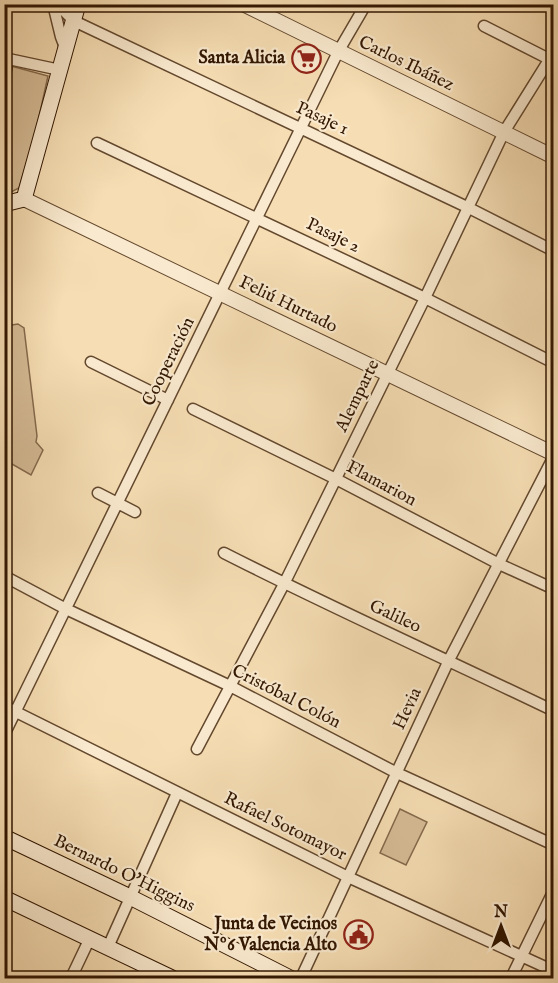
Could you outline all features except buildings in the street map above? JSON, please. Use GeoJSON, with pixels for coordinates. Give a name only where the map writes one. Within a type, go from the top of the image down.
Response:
{"type":"FeatureCollection","features":[{"type":"Feature","properties":{"kind":"main road"},"geometry":{"type":"LineString","coordinates":[[4,204],[24,199],[78,4]]}},
{"type":"Feature","properties":{"kind":"main road","name":"Bernardo O'Higgins"},"geometry":{"type":"LineString","coordinates":[[4,837],[130,897],[290,978]]}},
{"type":"Feature","properties":{"kind":"main road"},"geometry":{"type":"LineString","coordinates":[[4,898],[172,978]]}},
{"type":"Feature","properties":{"kind":"street","name":"Pasaje 1"},"geometry":{"type":"LineString","coordinates":[[55,4],[74,21],[301,127],[554,251]]}},
{"type":"Feature","properties":{"kind":"street"},"geometry":{"type":"LineString","coordinates":[[55,4],[61,37],[66,50]]}},
{"type":"Feature","properties":{"kind":"street","name":"Carlos Ibáñez"},"geometry":{"type":"LineString","coordinates":[[243,4],[554,157]]}},
{"type":"Feature","properties":{"kind":"street","name":"Cooperación"},"geometry":{"type":"LineString","coordinates":[[4,735],[338,52],[366,4]]}},
{"type":"Feature","properties":{"kind":"street","name":"Alemparte"},"geometry":{"type":"LineString","coordinates":[[197,748],[284,584],[504,132],[551,55],[484,27]]}},
{"type":"Feature","properties":{"kind":"street"},"geometry":{"type":"LineString","coordinates":[[4,81],[6,59],[60,70]]}},
{"type":"Feature","properties":{"kind":"street","name":"Pasaje 2"},"geometry":{"type":"LineString","coordinates":[[97,143],[425,298],[554,363]]}},
{"type":"Feature","properties":{"kind":"street","name":"Feliú Hurtado"},"geometry":{"type":"LineString","coordinates":[[24,199],[554,455]]}},
{"type":"Feature","properties":{"kind":"street"},"geometry":{"type":"LineString","coordinates":[[91,362],[168,400]]}},
{"type":"Feature","properties":{"kind":"street","name":"Flamarion"},"geometry":{"type":"LineString","coordinates":[[192,409],[336,478],[499,564],[554,589]]}},
{"type":"Feature","properties":{"kind":"street","name":"Hevia"},"geometry":{"type":"LineString","coordinates":[[301,978],[449,660],[554,455]]}},
{"type":"Feature","properties":{"kind":"street"},"geometry":{"type":"LineString","coordinates":[[98,493],[135,512]]}},
{"type":"Feature","properties":{"kind":"street","name":"Galileo"},"geometry":{"type":"LineString","coordinates":[[224,553],[284,584],[554,711]]}},
{"type":"Feature","properties":{"kind":"street","name":"Cristóbal Colón"},"geometry":{"type":"LineString","coordinates":[[4,576],[66,609],[230,686],[397,773],[554,845]]}},
{"type":"Feature","properties":{"kind":"street","name":"Rafael Sotomayor"},"geometry":{"type":"LineString","coordinates":[[4,706],[348,877],[554,971]]}},
{"type":"Feature","properties":{"kind":"street"},"geometry":{"type":"LineString","coordinates":[[108,947],[177,793]]}},
{"type":"Feature","properties":{"kind":"street"},"geometry":{"type":"LineString","coordinates":[[511,978],[554,890]]}},
{"type":"Feature","properties":{"kind":"street"},"geometry":{"type":"LineString","coordinates":[[71,978],[90,938]]}},
{"type":"Feature","properties":{"kind":"shaded area"},"geometry":{"type":"Polygon","coordinates":[[[11,66],[48,76],[35,135],[19,188],[5,195],[5,99],[11,66]]]}},
{"type":"Feature","properties":{"kind":"shaded area"},"geometry":{"type":"Polygon","coordinates":[[[18,324],[24,328],[36,442],[43,450],[31,475],[5,460],[5,326],[18,324]]]}},
{"type":"Feature","properties":{"kind":"shaded area"},"geometry":{"type":"Polygon","coordinates":[[[400,809],[427,822],[406,865],[380,853],[400,809]]]}},
{"type":"Feature","properties":{"kind":"place","name":"Santa Alicia"},"geometry":{"type":"Point","coordinates":[306,58]}},
{"type":"Feature","properties":{"kind":"place","name":"Junta de Vecinos Nº6 Valencia Alto"},"geometry":{"type":"Point","coordinates":[358,934]}}]}
